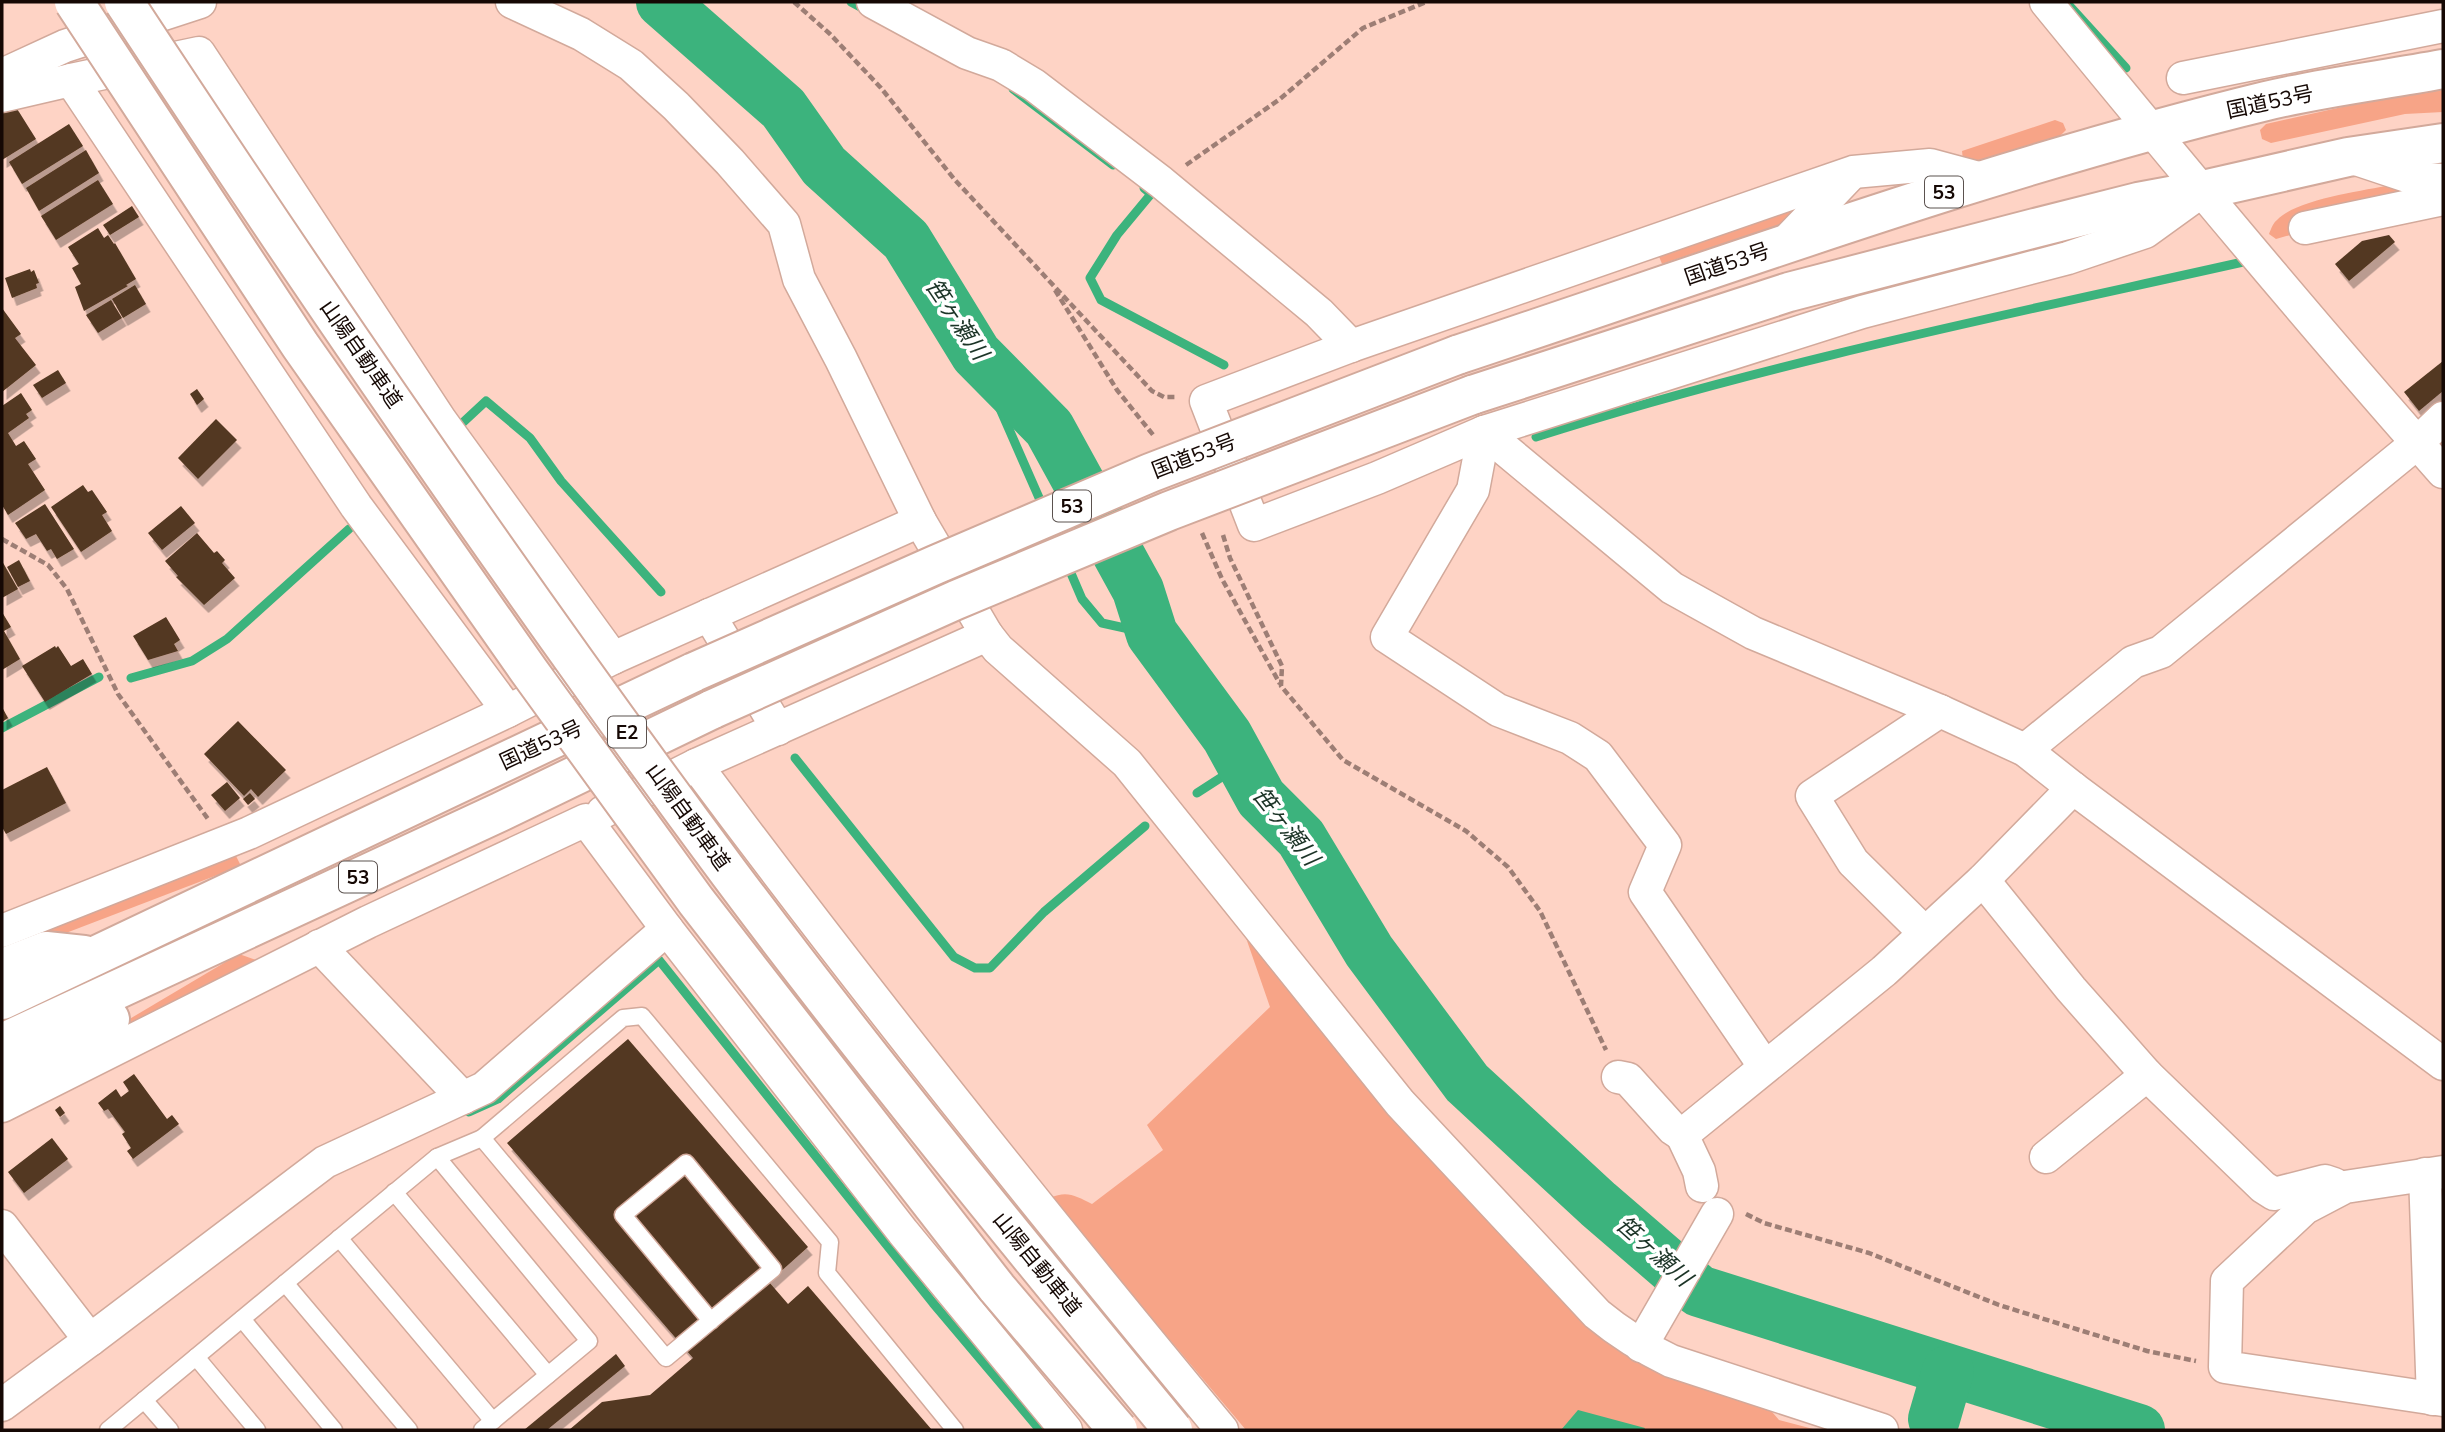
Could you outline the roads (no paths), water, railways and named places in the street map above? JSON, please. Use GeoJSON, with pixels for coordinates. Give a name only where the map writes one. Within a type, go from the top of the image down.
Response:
{"type":"FeatureCollection","features":[{"type":"Feature","properties":{"kind":"highway","name":"山陽自動車道"},"geometry":{"type":"LineString","coordinates":[[74,2],[300,345],[529,671],[696,901],[998,1288],[1118,1430]]}},
{"type":"Feature","properties":{"kind":"highway","name":"山陽自動車道"},"geometry":{"type":"LineString","coordinates":[[124,2],[352,342],[568,652],[731,876],[1032,1259],[1173,1430]]}},
{"type":"Feature","properties":{"kind":"highway","name":"国道53号"},"geometry":{"type":"LineString","coordinates":[[2,1000],[694,672],[935,565],[1150,473],[1457,355],[1982,179],[2269,100],[2443,69]]}},
{"type":"Feature","properties":{"kind":"highway","name":"国道53号"},"geometry":{"type":"LineString","coordinates":[[2,1043],[500,812],[713,709],[956,600],[1169,511],[1472,395],[1789,292],[2126,205],[2348,157],[2443,143]]}},
{"type":"Feature","properties":{"kind":"highway","name":"53"},"geometry":{"type":"LineString","coordinates":[[2,1078],[107,1021],[237,934]]}},
{"type":"Feature","properties":{"kind":"highway"},"geometry":{"type":"LineString","coordinates":[[2,968],[46,951],[96,956]]}},
{"type":"Feature","properties":{"kind":"street"},"geometry":{"type":"LineString","coordinates":[[2,75],[65,46],[200,2]]}},
{"type":"Feature","properties":{"kind":"street"},"geometry":{"type":"LineString","coordinates":[[514,2],[581,34],[631,65],[676,106],[730,162],[784,224],[799,279],[920,522],[987,635],[998,649],[1127,763],[1399,1103],[1597,1314],[1671,1361],[1882,1430]]}},
{"type":"Feature","properties":{"kind":"street"},"geometry":{"type":"LineString","coordinates":[[873,2],[967,53],[1001,65],[1034,85],[1161,182],[1319,313],[1351,346]]}},
{"type":"Feature","properties":{"kind":"street"},"geometry":{"type":"LineString","coordinates":[[2046,2],[2203,190],[2250,251],[2443,472]]}},
{"type":"Feature","properties":{"kind":"street"},"geometry":{"type":"LineString","coordinates":[[2183,78],[2428,29],[2443,51]]}},
{"type":"Feature","properties":{"kind":"street"},"geometry":{"type":"LineString","coordinates":[[2269,100],[2350,45]]}},
{"type":"Feature","properties":{"kind":"street"},"geometry":{"type":"LineString","coordinates":[[2,96],[200,53],[441,421],[613,658]]}},
{"type":"Feature","properties":{"kind":"street"},"geometry":{"type":"LineString","coordinates":[[71,80],[356,506],[508,711]]}},
{"type":"Feature","properties":{"kind":"street"},"geometry":{"type":"LineString","coordinates":[[2348,157],[2416,179],[2443,180]]}},
{"type":"Feature","properties":{"kind":"street"},"geometry":{"type":"LineString","coordinates":[[1982,179],[1930,165],[1853,172],[1351,346],[1206,401],[1254,525],[1377,478],[1484,432],[1862,312],[2068,258],[2145,232],[2203,190]]}},
{"type":"Feature","properties":{"kind":"street"},"geometry":{"type":"LineString","coordinates":[[1784,244],[1853,172]]}},
{"type":"Feature","properties":{"kind":"street"},"geometry":{"type":"LineString","coordinates":[[2305,228],[2443,199]]}},
{"type":"Feature","properties":{"kind":"street"},"geometry":{"type":"LineString","coordinates":[[2025,750],[2133,662],[2161,652],[2417,443],[2443,418]]}},
{"type":"Feature","properties":{"kind":"street"},"geometry":{"type":"LineString","coordinates":[[1484,432],[1672,588],[1753,633],[1940,711],[2025,750],[2443,1064]]}},
{"type":"Feature","properties":{"kind":"street"},"geometry":{"type":"LineString","coordinates":[[1484,432],[1473,490],[1387,637],[1498,710],[1570,738],[1598,756],[1665,845],[1645,892],[1765,1067]]}},
{"type":"Feature","properties":{"kind":"street"},"geometry":{"type":"LineString","coordinates":[[2,931],[224,843],[508,711],[613,658],[920,522]]}},
{"type":"Feature","properties":{"kind":"street"},"geometry":{"type":"LineString","coordinates":[[709,615],[778,729]]}},
{"type":"Feature","properties":{"kind":"street"},"geometry":{"type":"LineString","coordinates":[[2,1106],[319,946],[696,765],[987,635]]}},
{"type":"Feature","properties":{"kind":"street"},"geometry":{"type":"LineString","coordinates":[[1924,933],[1853,862],[1812,796],[1940,711]]}},
{"type":"Feature","properties":{"kind":"street"},"geometry":{"type":"LineString","coordinates":[[696,765],[905,1039],[1091,1273],[1222,1430]]}},
{"type":"Feature","properties":{"kind":"street"},"geometry":{"type":"LineString","coordinates":[[1682,1135],[1884,971],[1983,880],[2073,788]]}},
{"type":"Feature","properties":{"kind":"street"},"geometry":{"type":"LineString","coordinates":[[586,820],[667,929],[903,1232],[1066,1430]]}},
{"type":"Feature","properties":{"kind":"street"},"geometry":{"type":"LineString","coordinates":[[1983,880],[2071,989],[2147,1075],[2263,1188],[2274,1194],[2325,1181],[2345,1187]]}},
{"type":"Feature","properties":{"kind":"street"},"geometry":{"type":"LineString","coordinates":[[2,1405],[325,1162],[484,1088],[667,929]]}},
{"type":"Feature","properties":{"kind":"street"},"geometry":{"type":"LineString","coordinates":[[319,946],[463,1098]]}},
{"type":"Feature","properties":{"kind":"street"},"geometry":{"type":"LineString","coordinates":[[2046,1157],[2147,1075]]}},
{"type":"Feature","properties":{"kind":"street"},"geometry":{"type":"LineString","coordinates":[[1618,1077],[1628,1079],[1673,1129],[1682,1135],[1699,1171],[1702,1186]]}},
{"type":"Feature","properties":{"kind":"street"},"geometry":{"type":"LineString","coordinates":[[2434,1173],[2438,1400],[2225,1367],[2227,1280],[2305,1208],[2345,1187],[2434,1173]]}},
{"type":"Feature","properties":{"kind":"street"},"geometry":{"type":"LineString","coordinates":[[1644,1343],[1731,1214]]}},
{"type":"Feature","properties":{"kind":"street"},"geometry":{"type":"LineString","coordinates":[[2,1227],[90,1340]]}},
{"type":"Feature","properties":{"kind":"street"},"geometry":{"type":"LineString","coordinates":[[1803,1403],[1803,1413],[1833,1430]]}},
{"type":"Feature","properties":{"kind":"lane"},"geometry":{"type":"LineString","coordinates":[[108,1430],[437,1157],[482,1138],[623,1018],[642,1016],[830,1242],[827,1273],[955,1430]]}},
{"type":"Feature","properties":{"kind":"lane"},"geometry":{"type":"LineString","coordinates":[[482,1138],[666,1358],[711,1321],[773,1269],[686,1163],[624,1215],[711,1321]]}},
{"type":"Feature","properties":{"kind":"lane"},"geometry":{"type":"LineString","coordinates":[[339,1238],[487,1426],[589,1341],[437,1157]]}},
{"type":"Feature","properties":{"kind":"lane"},"geometry":{"type":"LineString","coordinates":[[394,1192],[548,1375]]}},
{"type":"Feature","properties":{"kind":"lane"},"geometry":{"type":"LineString","coordinates":[[285,1283],[409,1430]]}},
{"type":"Feature","properties":{"kind":"lane"},"geometry":{"type":"LineString","coordinates":[[242,1319],[334,1430]]}},
{"type":"Feature","properties":{"kind":"lane"},"geometry":{"type":"LineString","coordinates":[[196,1357],[257,1430]]}},
{"type":"Feature","properties":{"kind":"lane"},"geometry":{"type":"LineString","coordinates":[[144,1400],[170,1430]]}},
{"type":"Feature","properties":{"kind":"waterway","name":"笹ヶ瀬川"},"geometry":{"type":"LineString","coordinates":[[662,2],[783,108],[824,166],[906,240],[976,354],[1049,428],[1138,590],[1152,634],[1227,736],[1261,798],[1301,838],[1369,951],[1467,1083],[1598,1204],[1699,1291],[2139,1430]]}},
{"type":"Feature","properties":{"kind":"waterway"},"geometry":{"type":"LineString","coordinates":[[851,2],[868,11]]}},
{"type":"Feature","properties":{"kind":"waterway"},"geometry":{"type":"LineString","coordinates":[[2066,2],[2126,68]]}},
{"type":"Feature","properties":{"kind":"waterway"},"geometry":{"type":"LineString","coordinates":[[1013,89],[1113,165]]}},
{"type":"Feature","properties":{"kind":"waterway"},"geometry":{"type":"LineString","coordinates":[[1144,188],[1151,194],[1117,235],[1090,278],[1101,300],[1224,365]]}},
{"type":"Feature","properties":{"kind":"waterway"},"geometry":{"type":"LineString","coordinates":[[1536,437],[1623,410],[1799,363],[2243,262]]}},
{"type":"Feature","properties":{"kind":"waterway"},"geometry":{"type":"LineString","coordinates":[[976,354],[1044,509]]}},
{"type":"Feature","properties":{"kind":"waterway"},"geometry":{"type":"LineString","coordinates":[[458,427],[486,401],[530,438],[561,481],[661,592]]}},
{"type":"Feature","properties":{"kind":"waterway"},"geometry":{"type":"LineString","coordinates":[[131,678],[192,661],[227,639],[349,529]]}},
{"type":"Feature","properties":{"kind":"waterway"},"geometry":{"type":"LineString","coordinates":[[1067,564],[1082,599],[1102,623],[1152,634]]}},
{"type":"Feature","properties":{"kind":"waterway"},"geometry":{"type":"LineString","coordinates":[[2,728],[99,677]]}},
{"type":"Feature","properties":{"kind":"waterway"},"geometry":{"type":"LineString","coordinates":[[795,758],[954,957],[975,968],[990,968],[1044,912],[1145,826]]}},
{"type":"Feature","properties":{"kind":"waterway"},"geometry":{"type":"LineString","coordinates":[[1197,793],[1242,764]]}},
{"type":"Feature","properties":{"kind":"waterway"},"geometry":{"type":"LineString","coordinates":[[469,1112],[498,1099],[659,960],[933,1303],[1040,1430]]}},
{"type":"Feature","properties":{"kind":"waterway"},"geometry":{"type":"LineString","coordinates":[[1934,1419],[1948,1371]]}}]}
